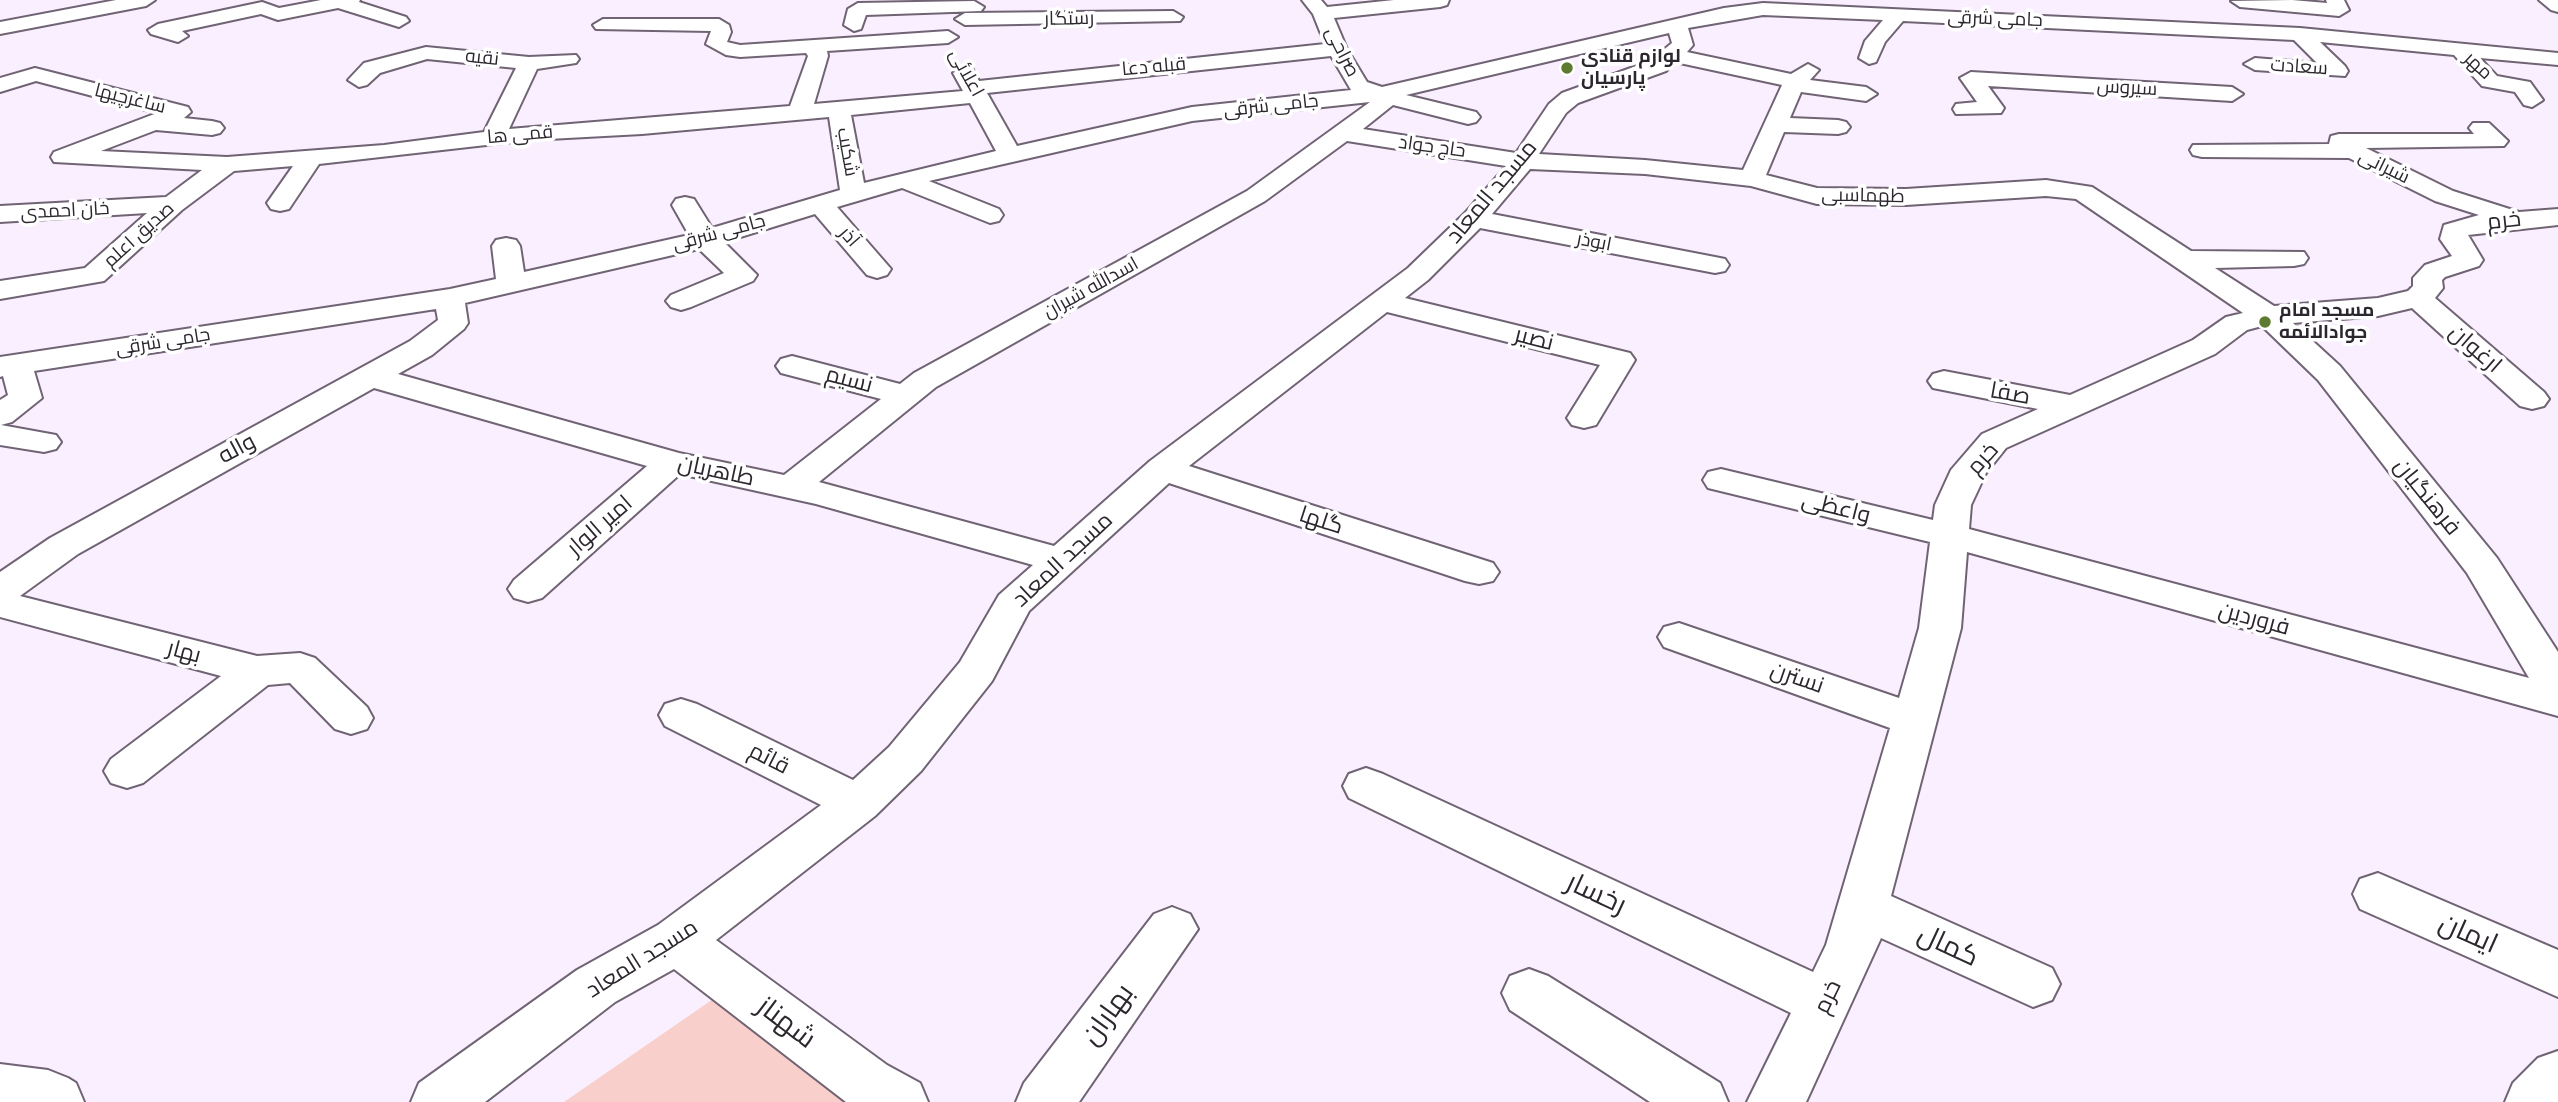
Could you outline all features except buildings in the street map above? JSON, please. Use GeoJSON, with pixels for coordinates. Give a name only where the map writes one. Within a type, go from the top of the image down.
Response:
{"type":"FeatureCollection","features":[{"type":"Feature","properties":{"kind":"street"},"geometry":{"type":"LineString","coordinates":[[0,28],[146,0]]}},
{"type":"Feature","properties":{"kind":"street"},"geometry":{"type":"LineString","coordinates":[[1763,9],[1794,0]]}},
{"type":"Feature","properties":{"kind":"street"},"geometry":{"type":"LineString","coordinates":[[2259,32],[2234,6],[2249,1],[2339,10],[2335,0]]}},
{"type":"Feature","properties":{"kind":"street"},"geometry":{"type":"LineString","coordinates":[[2542,0],[2548,0],[2558,6]]}},
{"type":"Feature","properties":{"kind":"street"},"geometry":{"type":"LineString","coordinates":[[178,36],[158,30],[262,8],[278,14],[339,1],[399,21]]}},
{"type":"Feature","properties":{"kind":"street"},"geometry":{"type":"LineString","coordinates":[[1316,6],[1440,1]]}},
{"type":"Feature","properties":{"kind":"street","name":"صراحی"},"geometry":{"type":"LineString","coordinates":[[1316,6],[1359,86],[1385,95]]}},
{"type":"Feature","properties":{"kind":"street","name":"رستگار"},"geometry":{"type":"LineString","coordinates":[[831,9],[856,17],[975,9],[1118,18],[1173,17]]}},
{"type":"Feature","properties":{"kind":"street","name":"اعلائی"},"geometry":{"type":"LineString","coordinates":[[975,9],[948,37],[953,54],[1011,156]]}},
{"type":"Feature","properties":{"kind":"street","name":"جامی شرقی"},"geometry":{"type":"LineString","coordinates":[[8,366],[450,298],[705,239],[902,180],[1192,114],[1385,95],[1680,28],[1724,14],[1763,9],[2300,34],[2558,59]]}},
{"type":"Feature","properties":{"kind":"street"},"geometry":{"type":"LineString","coordinates":[[1869,58],[1875,41],[1897,15]]}},
{"type":"Feature","properties":{"kind":"street"},"geometry":{"type":"LineString","coordinates":[[1117,57],[1118,18]]}},
{"type":"Feature","properties":{"kind":"street"},"geometry":{"type":"LineString","coordinates":[[1983,19],[1996,40]]}},
{"type":"Feature","properties":{"kind":"street"},"geometry":{"type":"LineString","coordinates":[[603,25],[719,25],[721,32],[716,44],[726,50],[948,37]]}},
{"type":"Feature","properties":{"kind":"street"},"geometry":{"type":"LineString","coordinates":[[2156,26],[2180,50]]}},
{"type":"Feature","properties":{"kind":"street"},"geometry":{"type":"LineString","coordinates":[[1680,28],[1801,75]]}},
{"type":"Feature","properties":{"kind":"street","name":"مسجد المعاد"},"geometry":{"type":"LineString","coordinates":[[440,1102],[596,986],[677,941],[858,803],[905,759],[977,671],[1013,604],[1163,469],[1270,384],[1384,302],[1418,274],[1474,219],[1523,161],[1558,110],[1570,98],[1658,66],[1680,28]]}},
{"type":"Feature","properties":{"kind":"street","name":"سعادت"},"geometry":{"type":"LineString","coordinates":[[2255,64],[2337,71],[2300,34]]}},
{"type":"Feature","properties":{"kind":"street"},"geometry":{"type":"LineString","coordinates":[[800,112],[818,56],[814,45]]}},
{"type":"Feature","properties":{"kind":"street","name":"مهر"},"geometry":{"type":"LineString","coordinates":[[2459,48],[2490,81],[2522,87],[2532,100]]}},
{"type":"Feature","properties":{"kind":"street","name":"قبله دعا"},"geometry":{"type":"LineString","coordinates":[[975,92],[1117,57],[1337,49]]}},
{"type":"Feature","properties":{"kind":"street","name":"نقیه"},"geometry":{"type":"LineString","coordinates":[[359,80],[372,68],[426,53],[529,63],[493,137]]}},
{"type":"Feature","properties":{"kind":"street"},"geometry":{"type":"LineString","coordinates":[[529,63],[569,59]]}},
{"type":"Feature","properties":{"kind":"street"},"geometry":{"type":"LineString","coordinates":[[2008,61],[2021,82]]}},
{"type":"Feature","properties":{"kind":"street","name":"ساغرچیها"},"geometry":{"type":"LineString","coordinates":[[0,85],[35,74],[180,112],[63,157]]}},
{"type":"Feature","properties":{"kind":"street"},"geometry":{"type":"LineString","coordinates":[[1801,75],[1804,86],[1866,94]]}},
{"type":"Feature","properties":{"kind":"street"},"geometry":{"type":"LineString","coordinates":[[1752,179],[1801,75]]}},
{"type":"Feature","properties":{"kind":"street","name":"سیروس"},"geometry":{"type":"LineString","coordinates":[[1964,108],[1993,108],[1971,78],[2232,94]]}},
{"type":"Feature","properties":{"kind":"street","name":"قمی ها"},"geometry":{"type":"LineString","coordinates":[[63,157],[227,164],[406,150],[493,137],[839,110],[975,92]]}},
{"type":"Feature","properties":{"kind":"street"},"geometry":{"type":"LineString","coordinates":[[2194,92],[2209,109]]}},
{"type":"Feature","properties":{"kind":"street"},"geometry":{"type":"LineString","coordinates":[[1385,95],[1468,117]]}},
{"type":"Feature","properties":{"kind":"street","name":"اسدالله شیران"},"geometry":{"type":"LineString","coordinates":[[791,487],[925,380],[1256,196],[1341,133],[1385,95]]}},
{"type":"Feature","properties":{"kind":"street","name":"شکیب"},"geometry":{"type":"LineString","coordinates":[[839,110],[855,195]]}},
{"type":"Feature","properties":{"kind":"street"},"geometry":{"type":"LineString","coordinates":[[2347,121],[2379,140]]}},
{"type":"Feature","properties":{"kind":"street"},"geometry":{"type":"LineString","coordinates":[[157,123],[212,128]]}},
{"type":"Feature","properties":{"kind":"street"},"geometry":{"type":"LineString","coordinates":[[1777,125],[1838,127]]}},
{"type":"Feature","properties":{"kind":"street"},"geometry":{"type":"LineString","coordinates":[[2353,151],[2336,141],[2496,141],[2481,128]]}},
{"type":"Feature","properties":{"kind":"street","name":"حاج جواد"},"geometry":{"type":"LineString","coordinates":[[1341,133],[1523,161]]}},
{"type":"Feature","properties":{"kind":"street","name":"شیرانی"},"geometry":{"type":"LineString","coordinates":[[2202,150],[2353,151],[2444,197],[2519,219]]}},
{"type":"Feature","properties":{"kind":"street"},"geometry":{"type":"LineString","coordinates":[[280,202],[312,156]]}},
{"type":"Feature","properties":{"kind":"street","name":"طهماسبی"},"geometry":{"type":"LineString","coordinates":[[1523,161],[1645,167],[1752,179],[1817,196],[1906,197],[2046,188],[2082,192],[2268,316]]}},
{"type":"Feature","properties":{"kind":"street","name":"صدیق اعلم"},"geometry":{"type":"LineString","coordinates":[[0,290],[94,275],[173,204],[227,164]]}},
{"type":"Feature","properties":{"kind":"street"},"geometry":{"type":"LineString","coordinates":[[902,180],[990,215]]}},
{"type":"Feature","properties":{"kind":"street","name":"خان احمدی"},"geometry":{"type":"LineString","coordinates":[[0,214],[173,204]]}},
{"type":"Feature","properties":{"kind":"street"},"geometry":{"type":"LineString","coordinates":[[681,301],[743,275],[705,239],[685,205]]}},
{"type":"Feature","properties":{"kind":"street","name":"آذر"},"geometry":{"type":"LineString","coordinates":[[821,205],[877,269]]}},
{"type":"Feature","properties":{"kind":"street","name":"خرم"},"geometry":{"type":"LineString","coordinates":[[1776,1102],[1852,947],[1940,628],[1953,505],[1969,470],[1994,441],[2204,348],[2237,323],[2268,316],[2378,307],[2418,298],[2428,288],[2427,278],[2435,271],[2469,261],[2454,239],[2454,231],[2473,224],[2558,217]]}},
{"type":"Feature","properties":{"kind":"street","name":"ابوذر"},"geometry":{"type":"LineString","coordinates":[[1474,219],[1715,265]]}},
{"type":"Feature","properties":{"kind":"street"},"geometry":{"type":"LineString","coordinates":[[506,246],[511,283]]}},
{"type":"Feature","properties":{"kind":"street"},"geometry":{"type":"LineString","coordinates":[[2185,260],[2294,258]]}},
{"type":"Feature","properties":{"kind":"street","name":"واله"},"geometry":{"type":"LineString","coordinates":[[0,591],[64,546],[421,348],[453,323],[450,298]]}},
{"type":"Feature","properties":{"kind":"street","name":"ارغوان"},"geometry":{"type":"LineString","coordinates":[[2418,298],[2532,399]]}},
{"type":"Feature","properties":{"kind":"street","name":"نصیر"},"geometry":{"type":"LineString","coordinates":[[1384,302],[1619,360],[1584,418]]}},
{"type":"Feature","properties":{"kind":"street","name":"فرهنگیان"},"geometry":{"type":"LineString","coordinates":[[2268,316],[2329,373],[2483,567],[2548,670],[2558,699]]}},
{"type":"Feature","properties":{"kind":"street"},"geometry":{"type":"LineString","coordinates":[[0,415],[25,398],[8,366]]}},
{"type":"Feature","properties":{"kind":"street","name":"نسیم"},"geometry":{"type":"LineString","coordinates":[[792,366],[906,396]]}},
{"type":"Feature","properties":{"kind":"street","name":"طاهریان"},"geometry":{"type":"LineString","coordinates":[[372,377],[673,462],[791,487],[1060,560]]}},
{"type":"Feature","properties":{"kind":"street","name":"صفا"},"geometry":{"type":"LineString","coordinates":[[1944,381],[2077,406]]}},
{"type":"Feature","properties":{"kind":"street"},"geometry":{"type":"LineString","coordinates":[[0,435],[44,442]]}},
{"type":"Feature","properties":{"kind":"street","name":"امیر الوار"},"geometry":{"type":"LineString","coordinates":[[528,589],[673,462]]}},
{"type":"Feature","properties":{"kind":"street","name":"گلها"},"geometry":{"type":"LineString","coordinates":[[1163,469],[1479,572]]}},
{"type":"Feature","properties":{"kind":"street","name":"واعظی"},"geometry":{"type":"LineString","coordinates":[[1721,480],[1951,536]]}},
{"type":"Feature","properties":{"kind":"street","name":"فروردین"},"geometry":{"type":"LineString","coordinates":[[1951,536],[2558,699]]}},
{"type":"Feature","properties":{"kind":"street","name":"بهار"},"geometry":{"type":"LineString","coordinates":[[0,604],[257,671],[300,668],[351,718]]}},
{"type":"Feature","properties":{"kind":"street","name":"نسترن"},"geometry":{"type":"LineString","coordinates":[[1679,637],[1915,720]]}},
{"type":"Feature","properties":{"kind":"street"},"geometry":{"type":"LineString","coordinates":[[127,771],[257,671]]}},
{"type":"Feature","properties":{"kind":"street","name":"قائم"},"geometry":{"type":"LineString","coordinates":[[681,715],[858,803]]}},
{"type":"Feature","properties":{"kind":"street","name":"رخسار"},"geometry":{"type":"LineString","coordinates":[[1366,786],[1825,1003]]}},
{"type":"Feature","properties":{"kind":"street","name":"ایمان"},"geometry":{"type":"LineString","coordinates":[[2378,894],[2558,974]]}},
{"type":"Feature","properties":{"kind":"street","name":"کمال"},"geometry":{"type":"LineString","coordinates":[[1864,907],[2033,984]]}},
{"type":"Feature","properties":{"kind":"street","name":"بهاران"},"geometry":{"type":"LineString","coordinates":[[1045,1102],[1171,929]]}},
{"type":"Feature","properties":{"kind":"street","name":"شهناز"},"geometry":{"type":"LineString","coordinates":[[677,941],[867,1084],[898,1102]]}},
{"type":"Feature","properties":{"kind":"street"},"geometry":{"type":"LineString","coordinates":[[1528,993],[1699,1102]]}},
{"type":"Feature","properties":{"kind":"street"},"geometry":{"type":"LineString","coordinates":[[2534,1102],[2558,1077]]}},
{"type":"Feature","properties":{"kind":"street"},"geometry":{"type":"LineString","coordinates":[[0,1091],[48,1097],[55,1102]]}},
{"type":"Feature","properties":{"kind":"shaded area"},"geometry":{"type":"Polygon","coordinates":[[[716,997],[844,1102],[564,1102],[716,997]]]}},
{"type":"Feature","properties":{"kind":"place","name":"لوازم قنادی پارسیان"},"geometry":{"type":"Point","coordinates":[1567,68]}},
{"type":"Feature","properties":{"kind":"place","name":"مسجد امام جوادالائمه"},"geometry":{"type":"Point","coordinates":[2265,322]}}]}
